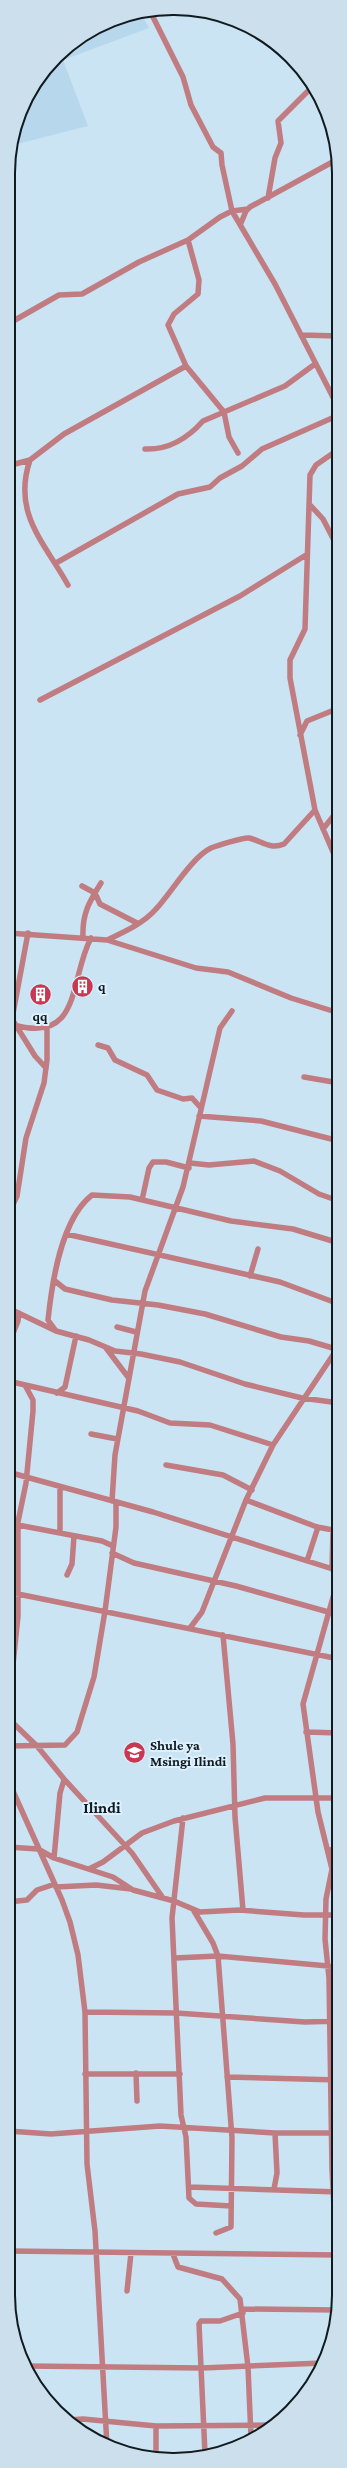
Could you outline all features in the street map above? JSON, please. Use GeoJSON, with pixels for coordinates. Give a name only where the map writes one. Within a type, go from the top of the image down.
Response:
{"type":"FeatureCollection","features":[{"type":"Feature","properties":{"kind":"street"},"geometry":{"type":"LineString","coordinates":[[153,16],[183,77],[190,105],[214,148],[221,153],[222,165],[232,210],[241,223],[332,396]]}},
{"type":"Feature","properties":{"kind":"street"},"geometry":{"type":"LineString","coordinates":[[268,198],[275,158],[281,143],[278,121],[309,90]]}},
{"type":"Feature","properties":{"kind":"street"},"geometry":{"type":"LineString","coordinates":[[15,320],[59,295],[82,294],[139,262],[188,240],[197,232],[232,210],[248,209],[332,162]]}},
{"type":"Feature","properties":{"kind":"street"},"geometry":{"type":"LineString","coordinates":[[241,223],[248,209]]}},
{"type":"Feature","properties":{"kind":"street"},"geometry":{"type":"LineString","coordinates":[[188,240],[199,280],[198,294],[174,314],[168,325],[186,366],[224,412],[229,436],[238,453]]}},
{"type":"Feature","properties":{"kind":"street"},"geometry":{"type":"LineString","coordinates":[[301,335],[332,336]]}},
{"type":"Feature","properties":{"kind":"street"},"geometry":{"type":"LineString","coordinates":[[144,449],[160,449],[169,446],[194,432],[203,421],[292,382],[315,364]]}},
{"type":"Feature","properties":{"kind":"street"},"geometry":{"type":"LineString","coordinates":[[15,464],[30,460],[64,434],[186,366]]}},
{"type":"Feature","properties":{"kind":"street"},"geometry":{"type":"LineString","coordinates":[[56,562],[178,494],[210,487],[220,478],[242,466],[262,449],[332,418]]}},
{"type":"Feature","properties":{"kind":"street"},"geometry":{"type":"LineString","coordinates":[[332,454],[323,459],[312,471],[309,480],[311,506],[306,555],[305,629],[289,664],[300,736],[315,810],[332,850]]}},
{"type":"Feature","properties":{"kind":"street"},"geometry":{"type":"LineString","coordinates":[[30,460],[24,486],[26,513],[56,562],[68,585]]}},
{"type":"Feature","properties":{"kind":"street"},"geometry":{"type":"LineString","coordinates":[[311,506],[323,520],[332,537]]}},
{"type":"Feature","properties":{"kind":"street"},"geometry":{"type":"LineString","coordinates":[[40,700],[240,596],[306,555]]}},
{"type":"Feature","properties":{"kind":"street"},"geometry":{"type":"LineString","coordinates":[[300,736],[307,721],[332,711]]}},
{"type":"Feature","properties":{"kind":"street"},"geometry":{"type":"LineString","coordinates":[[107,940],[155,911],[183,875],[210,849],[244,838],[268,846],[279,846],[290,838],[315,810]]}},
{"type":"Feature","properties":{"kind":"street"},"geometry":{"type":"LineString","coordinates":[[323,829],[332,818]]}},
{"type":"Feature","properties":{"kind":"street"},"geometry":{"type":"LineString","coordinates":[[83,937],[82,921],[101,883]]}},
{"type":"Feature","properties":{"kind":"street"},"geometry":{"type":"LineString","coordinates":[[82,886],[95,893],[100,904],[137,923]]}},
{"type":"Feature","properties":{"kind":"street"},"geometry":{"type":"LineString","coordinates":[[15,933],[107,940],[147,950],[196,968],[228,972],[291,998],[332,1011]]}},
{"type":"Feature","properties":{"kind":"street"},"geometry":{"type":"LineString","coordinates":[[15,1010],[28,933]]}},
{"type":"Feature","properties":{"kind":"street"},"geometry":{"type":"LineString","coordinates":[[15,1023],[30,1029],[46,1029],[60,1022],[67,1013],[91,938]]}},
{"type":"Feature","properties":{"kind":"street"},"geometry":{"type":"LineString","coordinates":[[15,1746],[64,1745],[77,1732],[94,1677],[105,1611],[116,1527],[112,1472],[142,1303],[147,1285],[176,1208],[189,1165],[220,1028],[232,1011]]}},
{"type":"Feature","properties":{"kind":"street"},"geometry":{"type":"LineString","coordinates":[[15,1025],[46,1068]]}},
{"type":"Feature","properties":{"kind":"street"},"geometry":{"type":"LineString","coordinates":[[15,1200],[17,1196],[26,1138],[39,1101],[46,1068],[46,1029]]}},
{"type":"Feature","properties":{"kind":"street"},"geometry":{"type":"LineString","coordinates":[[98,1044],[108,1048],[115,1060],[147,1075],[157,1090],[183,1099],[192,1098],[201,1108]]}},
{"type":"Feature","properties":{"kind":"street"},"geometry":{"type":"LineString","coordinates":[[304,1077],[332,1082]]}},
{"type":"Feature","properties":{"kind":"street"},"geometry":{"type":"LineString","coordinates":[[199,1116],[261,1121],[332,1139]]}},
{"type":"Feature","properties":{"kind":"street"},"geometry":{"type":"LineString","coordinates":[[142,1200],[150,1168],[153,1162],[209,1165],[254,1161],[280,1171],[319,1194],[332,1199]]}},
{"type":"Feature","properties":{"kind":"street"},"geometry":{"type":"LineString","coordinates":[[56,1331],[48,1320],[55,1281],[57,1258],[66,1234],[83,1202],[92,1195],[108,1195],[142,1200],[231,1221],[293,1229],[332,1241]]}},
{"type":"Feature","properties":{"kind":"street"},"geometry":{"type":"LineString","coordinates":[[66,1234],[280,1282],[332,1301]]}},
{"type":"Feature","properties":{"kind":"street"},"geometry":{"type":"LineString","coordinates":[[250,1276],[258,1249]]}},
{"type":"Feature","properties":{"kind":"street"},"geometry":{"type":"LineString","coordinates":[[55,1281],[65,1289],[112,1300],[142,1303],[205,1314],[281,1337],[309,1340],[332,1346]]}},
{"type":"Feature","properties":{"kind":"street"},"geometry":{"type":"LineString","coordinates":[[15,1311],[56,1331],[76,1336],[115,1352],[132,1353],[180,1362],[245,1384],[302,1398],[332,1402]]}},
{"type":"Feature","properties":{"kind":"street"},"geometry":{"type":"LineString","coordinates":[[15,1328],[19,1313]]}},
{"type":"Feature","properties":{"kind":"street"},"geometry":{"type":"LineString","coordinates":[[117,1327],[136,1332]]}},
{"type":"Feature","properties":{"kind":"street"},"geometry":{"type":"LineString","coordinates":[[56,1393],[65,1387],[76,1336]]}},
{"type":"Feature","properties":{"kind":"street"},"geometry":{"type":"LineString","coordinates":[[106,1348],[128,1377]]}},
{"type":"Feature","properties":{"kind":"street"},"geometry":{"type":"LineString","coordinates":[[190,1628],[202,1612],[246,1500],[273,1445],[302,1398],[332,1356]]}},
{"type":"Feature","properties":{"kind":"street"},"geometry":{"type":"LineString","coordinates":[[15,1383],[122,1409],[138,1411],[175,1424],[210,1425],[273,1445]]}},
{"type":"Feature","properties":{"kind":"street"},"geometry":{"type":"LineString","coordinates":[[15,1657],[18,1637],[19,1594],[18,1525],[27,1478],[33,1400],[26,1387]]}},
{"type":"Feature","properties":{"kind":"street"},"geometry":{"type":"LineString","coordinates":[[33,1400],[40,1393],[47,1391]]}},
{"type":"Feature","properties":{"kind":"street"},"geometry":{"type":"LineString","coordinates":[[91,1434],[117,1439]]}},
{"type":"Feature","properties":{"kind":"street"},"geometry":{"type":"LineString","coordinates":[[166,1465],[223,1475],[252,1490]]}},
{"type":"Feature","properties":{"kind":"street"},"geometry":{"type":"LineString","coordinates":[[15,1474],[231,1536],[332,1569]]}},
{"type":"Feature","properties":{"kind":"street"},"geometry":{"type":"LineString","coordinates":[[60,1487],[60,1533]]}},
{"type":"Feature","properties":{"kind":"street"},"geometry":{"type":"LineString","coordinates":[[246,1500],[318,1527],[332,1530]]}},
{"type":"Feature","properties":{"kind":"street"},"geometry":{"type":"LineString","coordinates":[[15,1524],[102,1541],[113,1546]]}},
{"type":"Feature","properties":{"kind":"street"},"geometry":{"type":"LineString","coordinates":[[307,1561],[318,1527]]}},
{"type":"Feature","properties":{"kind":"street"},"geometry":{"type":"LineString","coordinates":[[67,1575],[72,1564],[74,1536]]}},
{"type":"Feature","properties":{"kind":"street"},"geometry":{"type":"LineString","coordinates":[[112,1553],[134,1564],[213,1582],[332,1612]]}},
{"type":"Feature","properties":{"kind":"street"},"geometry":{"type":"LineString","coordinates":[[15,1593],[332,1658]]}},
{"type":"Feature","properties":{"kind":"street"},"geometry":{"type":"LineString","coordinates":[[332,1598],[304,1704],[306,1732],[320,1825],[328,1849],[331,1873],[325,1914],[332,2144]]}},
{"type":"Feature","properties":{"kind":"street"},"geometry":{"type":"LineString","coordinates":[[223,1635],[233,1744],[235,1806],[243,1910]]}},
{"type":"Feature","properties":{"kind":"street"},"geometry":{"type":"LineString","coordinates":[[15,1727],[37,1746],[64,1780],[125,1845],[141,1864],[163,1898]]}},
{"type":"Feature","properties":{"kind":"street"},"geometry":{"type":"LineString","coordinates":[[306,1732],[332,1733]]}},
{"type":"Feature","properties":{"kind":"street"},"geometry":{"type":"LineString","coordinates":[[54,1858],[60,1793],[64,1780]]}},
{"type":"Feature","properties":{"kind":"street"},"geometry":{"type":"LineString","coordinates":[[15,1796],[55,1886],[74,1937],[85,2012],[88,2178],[96,2252],[101,2366],[106,2438]]}},
{"type":"Feature","properties":{"kind":"street"},"geometry":{"type":"LineString","coordinates":[[89,1870],[103,1862],[125,1845],[157,1826],[183,1818],[265,1798],[332,1798]]}},
{"type":"Feature","properties":{"kind":"street"},"geometry":{"type":"LineString","coordinates":[[183,1818],[172,1918],[181,2115],[184,2126],[189,2198],[192,2203],[231,2206]]}},
{"type":"Feature","properties":{"kind":"street"},"geometry":{"type":"LineString","coordinates":[[15,1847],[38,1849],[54,1858],[113,1877],[134,1890]]}},
{"type":"Feature","properties":{"kind":"street"},"geometry":{"type":"LineString","coordinates":[[328,1849],[332,1850]]}},
{"type":"Feature","properties":{"kind":"street"},"geometry":{"type":"LineString","coordinates":[[15,1901],[27,1900],[36,1890],[55,1886],[96,1885],[134,1890],[163,1898],[194,1911],[243,1910],[304,1915],[332,1914]]}},
{"type":"Feature","properties":{"kind":"street"},"geometry":{"type":"LineString","coordinates":[[194,1911],[213,1943],[218,1956],[224,2016],[233,2188],[231,2228],[216,2233]]}},
{"type":"Feature","properties":{"kind":"street"},"geometry":{"type":"LineString","coordinates":[[175,1958],[218,1956],[332,1966]]}},
{"type":"Feature","properties":{"kind":"street"},"geometry":{"type":"LineString","coordinates":[[85,2012],[176,2013],[329,2022]]}},
{"type":"Feature","properties":{"kind":"street"},"geometry":{"type":"LineString","coordinates":[[136,2073],[136,2101]]}},
{"type":"Feature","properties":{"kind":"street"},"geometry":{"type":"LineString","coordinates":[[85,2074],[180,2074]]}},
{"type":"Feature","properties":{"kind":"street"},"geometry":{"type":"LineString","coordinates":[[227,2077],[331,2079]]}},
{"type":"Feature","properties":{"kind":"street"},"geometry":{"type":"LineString","coordinates":[[15,2132],[36,2134],[87,2130],[184,2126],[275,2133],[331,2132]]}},
{"type":"Feature","properties":{"kind":"street"},"geometry":{"type":"LineString","coordinates":[[274,2189],[278,2173],[275,2133]]}},
{"type":"Feature","properties":{"kind":"street"},"geometry":{"type":"LineString","coordinates":[[189,2187],[332,2192]]}},
{"type":"Feature","properties":{"kind":"street"},"geometry":{"type":"LineString","coordinates":[[15,2251],[332,2255]]}},
{"type":"Feature","properties":{"kind":"street"},"geometry":{"type":"LineString","coordinates":[[127,2291],[132,2252]]}},
{"type":"Feature","properties":{"kind":"street"},"geometry":{"type":"LineString","coordinates":[[173,2254],[176,2265],[181,2269],[209,2275],[226,2281],[239,2296],[243,2311],[248,2367],[250,2434]]}},
{"type":"Feature","properties":{"kind":"street"},"geometry":{"type":"LineString","coordinates":[[205,2450],[200,2322],[220,2321],[243,2311],[331,2310]]}},
{"type":"Feature","properties":{"kind":"street"},"geometry":{"type":"LineString","coordinates":[[32,2366],[202,2368],[317,2363]]}},
{"type":"Feature","properties":{"kind":"street"},"geometry":{"type":"LineString","coordinates":[[76,2419],[156,2426],[263,2425]]}},
{"type":"Feature","properties":{"kind":"street"},"geometry":{"type":"LineString","coordinates":[[156,2426],[156,2452]]}},
{"type":"Feature","properties":{"kind":"shaded area"},"geometry":{"type":"Polygon","coordinates":[[[143,18],[149,28],[63,60],[88,126],[18,144],[20,132],[31,103],[42,85],[61,61],[85,42],[103,31],[132,20],[143,18]]]}},
{"type":"Feature","properties":{"kind":"place","name":"q"},"geometry":{"type":"Point","coordinates":[83,986]}},
{"type":"Feature","properties":{"kind":"place","name":"qq"},"geometry":{"type":"Point","coordinates":[40,994]}},
{"type":"Feature","properties":{"kind":"place","name":"Shule ya Msingi Ilindi"},"geometry":{"type":"Point","coordinates":[134,1753]}},
{"type":"Feature","properties":{"kind":"district","name":"Ilindi"},"geometry":{"type":"Point","coordinates":[102,1807]}}]}
